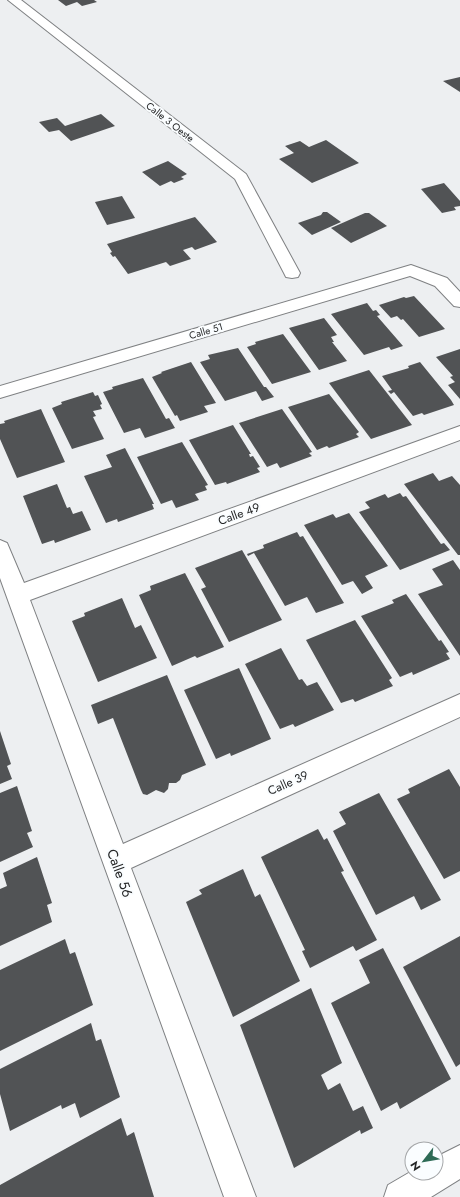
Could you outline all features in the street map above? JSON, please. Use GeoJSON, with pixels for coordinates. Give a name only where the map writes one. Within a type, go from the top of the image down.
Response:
{"type":"FeatureCollection","features":[{"type":"Feature","properties":{"kind":"street","name":"Calle 3 Oeste"},"geometry":{"type":"LineString","coordinates":[[14,0],[241,177],[292,273]]}},
{"type":"Feature","properties":{"kind":"street","name":"Calle 51"},"geometry":{"type":"LineString","coordinates":[[0,392],[411,270],[441,282],[460,302]]}},
{"type":"Feature","properties":{"kind":"street","name":"Calle 49"},"geometry":{"type":"LineString","coordinates":[[17,595],[460,433]]}},
{"type":"Feature","properties":{"kind":"street","name":"Calle 56"},"geometry":{"type":"LineString","coordinates":[[0,549],[240,1197]]}},
{"type":"Feature","properties":{"kind":"street","name":"Calle 39"},"geometry":{"type":"LineString","coordinates":[[116,861],[460,705]]}},
{"type":"Feature","properties":{"kind":"street"},"geometry":{"type":"LineString","coordinates":[[400,1197],[460,1160]]}},
{"type":"Feature","properties":{"kind":"building"},"geometry":{"type":"Polygon","coordinates":[[[58,0],[94,0],[97,2],[82,6],[77,2],[66,6],[58,0]]]}},
{"type":"Feature","properties":{"kind":"building"},"geometry":{"type":"Polygon","coordinates":[[[460,77],[460,92],[443,81],[460,77]]]}},
{"type":"Feature","properties":{"kind":"building"},"geometry":{"type":"Polygon","coordinates":[[[101,114],[115,126],[71,141],[59,130],[49,132],[39,122],[57,118],[65,126],[101,114]]]}},
{"type":"Feature","properties":{"kind":"building"},"geometry":{"type":"Polygon","coordinates":[[[326,140],[359,163],[312,183],[279,159],[294,153],[285,146],[300,141],[309,147],[326,140]]]}},
{"type":"Feature","properties":{"kind":"building"},"geometry":{"type":"Polygon","coordinates":[[[168,161],[187,174],[181,177],[184,179],[174,183],[171,181],[160,186],[142,172],[168,161]]]}},
{"type":"Feature","properties":{"kind":"building"},"geometry":{"type":"Polygon","coordinates":[[[444,183],[460,201],[460,206],[454,207],[456,210],[442,213],[421,189],[444,183]]]}},
{"type":"Feature","properties":{"kind":"building"},"geometry":{"type":"Polygon","coordinates":[[[122,196],[135,218],[107,225],[95,202],[122,196]]]}},
{"type":"Feature","properties":{"kind":"building"},"geometry":{"type":"Polygon","coordinates":[[[323,212],[327,212],[341,222],[312,235],[298,223],[321,215],[323,212]]]}},
{"type":"Feature","properties":{"kind":"building"},"geometry":{"type":"Polygon","coordinates":[[[365,213],[369,213],[387,226],[351,243],[331,228],[365,213]]]}},
{"type":"Feature","properties":{"kind":"building"},"geometry":{"type":"Polygon","coordinates":[[[195,217],[217,242],[195,250],[192,247],[183,250],[191,259],[170,266],[166,262],[128,274],[115,256],[113,257],[110,253],[112,252],[107,244],[195,217]]]}},
{"type":"Feature","properties":{"kind":"building"},"geometry":{"type":"Polygon","coordinates":[[[414,296],[445,329],[419,337],[403,319],[401,320],[397,316],[391,318],[379,305],[404,297],[414,296]]]}},
{"type":"Feature","properties":{"kind":"building"},"geometry":{"type":"Polygon","coordinates":[[[367,303],[373,311],[376,310],[380,315],[377,316],[403,346],[391,350],[389,347],[364,355],[331,314],[367,303]]]}},
{"type":"Feature","properties":{"kind":"building"},"geometry":{"type":"Polygon","coordinates":[[[324,318],[337,335],[331,337],[334,342],[332,342],[347,361],[319,370],[289,328],[324,318]]]}},
{"type":"Feature","properties":{"kind":"building"},"geometry":{"type":"Polygon","coordinates":[[[283,334],[311,372],[272,384],[247,347],[256,344],[255,342],[283,334]]]}},
{"type":"Feature","properties":{"kind":"building"},"geometry":{"type":"Polygon","coordinates":[[[238,348],[264,387],[266,387],[274,397],[262,401],[256,391],[225,401],[200,362],[210,359],[208,355],[238,348]]]}},
{"type":"Feature","properties":{"kind":"building"},"geometry":{"type":"Polygon","coordinates":[[[460,349],[460,399],[448,385],[455,382],[450,377],[453,376],[436,357],[460,349]]]}},
{"type":"Feature","properties":{"kind":"building"},"geometry":{"type":"Polygon","coordinates":[[[191,362],[216,403],[204,406],[208,412],[180,421],[177,415],[175,416],[152,377],[162,373],[161,372],[191,362]]]}},
{"type":"Feature","properties":{"kind":"building"},"geometry":{"type":"Polygon","coordinates":[[[420,362],[454,405],[424,415],[422,413],[413,416],[394,392],[391,394],[388,391],[392,390],[382,376],[409,368],[408,366],[420,362]]]}},
{"type":"Feature","properties":{"kind":"building"},"geometry":{"type":"Polygon","coordinates":[[[369,370],[412,425],[371,439],[329,383],[369,370]]]}},
{"type":"Feature","properties":{"kind":"building"},"geometry":{"type":"Polygon","coordinates":[[[143,378],[166,419],[169,418],[175,428],[145,438],[140,428],[124,433],[103,392],[113,389],[112,387],[143,378]]]}},
{"type":"Feature","properties":{"kind":"building"},"geometry":{"type":"Polygon","coordinates":[[[93,392],[95,396],[98,395],[102,404],[100,405],[102,409],[93,411],[96,416],[93,417],[104,439],[72,449],[52,408],[62,404],[61,402],[93,392]]]}},
{"type":"Feature","properties":{"kind":"building"},"geometry":{"type":"Polygon","coordinates":[[[329,394],[359,432],[356,434],[359,437],[329,448],[327,446],[317,450],[288,407],[329,394]]]}},
{"type":"Feature","properties":{"kind":"building"},"geometry":{"type":"Polygon","coordinates":[[[41,409],[65,462],[17,478],[0,439],[0,424],[5,423],[4,421],[41,409]]]}},
{"type":"Feature","properties":{"kind":"building"},"geometry":{"type":"Polygon","coordinates":[[[282,409],[312,452],[309,453],[312,456],[280,468],[277,463],[267,467],[239,423],[282,409]]]}},
{"type":"Feature","properties":{"kind":"building"},"geometry":{"type":"Polygon","coordinates":[[[233,425],[251,454],[249,454],[250,457],[253,456],[260,467],[257,468],[260,472],[227,484],[226,482],[215,485],[189,440],[233,425]]]}},
{"type":"Feature","properties":{"kind":"building"},"geometry":{"type":"Polygon","coordinates":[[[182,442],[208,485],[205,486],[207,490],[195,494],[199,500],[176,508],[172,500],[161,504],[137,457],[182,442]]]}},
{"type":"Feature","properties":{"kind":"building"},"geometry":{"type":"Polygon","coordinates":[[[125,448],[154,504],[152,504],[154,509],[118,522],[117,519],[106,523],[84,476],[112,467],[106,455],[125,448]]]}},
{"type":"Feature","properties":{"kind":"building"},"geometry":{"type":"Polygon","coordinates":[[[433,473],[439,481],[452,476],[460,485],[460,555],[458,555],[404,484],[433,473]]]}},
{"type":"Feature","properties":{"kind":"building"},"geometry":{"type":"Polygon","coordinates":[[[57,484],[67,508],[70,507],[73,514],[82,511],[91,530],[55,543],[54,540],[42,544],[23,496],[57,484]]]}},
{"type":"Feature","properties":{"kind":"building"},"geometry":{"type":"Polygon","coordinates":[[[400,493],[403,497],[406,496],[441,544],[444,543],[450,550],[400,570],[359,512],[370,508],[365,502],[385,494],[388,498],[400,493]]]}},
{"type":"Feature","properties":{"kind":"building"},"geometry":{"type":"Polygon","coordinates":[[[349,513],[388,566],[365,576],[373,588],[362,594],[353,581],[342,585],[304,525],[333,514],[336,518],[349,513]]]}},
{"type":"Feature","properties":{"kind":"building"},"geometry":{"type":"Polygon","coordinates":[[[297,532],[300,537],[303,536],[344,603],[316,613],[307,597],[285,606],[254,553],[248,556],[247,554],[264,548],[263,545],[297,532]]]}},
{"type":"Feature","properties":{"kind":"building"},"geometry":{"type":"Polygon","coordinates":[[[242,550],[282,620],[229,642],[201,589],[206,587],[195,568],[242,550]]]}},
{"type":"Feature","properties":{"kind":"building"},"geometry":{"type":"Polygon","coordinates":[[[453,560],[460,570],[460,656],[418,594],[443,585],[432,569],[453,560]]]}},
{"type":"Feature","properties":{"kind":"building"},"geometry":{"type":"Polygon","coordinates":[[[185,573],[224,647],[197,658],[195,656],[172,666],[139,595],[151,590],[150,586],[185,573]]]}},
{"type":"Feature","properties":{"kind":"building"},"geometry":{"type":"Polygon","coordinates":[[[406,594],[439,641],[441,640],[449,652],[446,653],[450,659],[413,675],[412,672],[400,677],[361,616],[394,603],[392,600],[406,594]]]}},
{"type":"Feature","properties":{"kind":"building"},"geometry":{"type":"Polygon","coordinates":[[[122,598],[135,628],[141,625],[157,658],[98,682],[72,621],[85,616],[84,613],[122,598]]]}},
{"type":"Feature","properties":{"kind":"building"},"geometry":{"type":"Polygon","coordinates":[[[355,620],[392,678],[389,680],[393,686],[355,702],[353,699],[341,703],[306,640],[355,620]]]}},
{"type":"Feature","properties":{"kind":"building"},"geometry":{"type":"Polygon","coordinates":[[[281,648],[299,680],[302,679],[307,686],[317,682],[334,710],[295,727],[293,724],[280,729],[245,664],[281,648]]]}},
{"type":"Feature","properties":{"kind":"building"},"geometry":{"type":"Polygon","coordinates":[[[239,668],[271,739],[231,756],[230,753],[216,759],[184,690],[239,668]]]}},
{"type":"Feature","properties":{"kind":"building"},"geometry":{"type":"Polygon","coordinates":[[[167,675],[206,765],[182,775],[180,780],[176,783],[169,783],[168,789],[164,793],[156,790],[147,795],[143,794],[141,790],[113,718],[98,724],[91,705],[167,675]]]}},
{"type":"Feature","properties":{"kind":"building"},"geometry":{"type":"Polygon","coordinates":[[[0,731],[11,764],[7,766],[12,779],[0,784],[0,731]]]}},
{"type":"Feature","properties":{"kind":"building"},"geometry":{"type":"Polygon","coordinates":[[[449,769],[460,787],[460,871],[444,879],[397,799],[410,793],[408,789],[449,769]]]}},
{"type":"Feature","properties":{"kind":"building"},"geometry":{"type":"Polygon","coordinates":[[[17,786],[32,831],[27,833],[33,847],[0,862],[0,793],[17,786]]]}},
{"type":"Feature","properties":{"kind":"building"},"geometry":{"type":"Polygon","coordinates":[[[379,793],[441,900],[421,910],[414,896],[376,915],[333,831],[346,824],[339,812],[379,793]]]}},
{"type":"Feature","properties":{"kind":"building"},"geometry":{"type":"Polygon","coordinates":[[[318,829],[324,840],[327,838],[344,871],[341,872],[377,940],[356,951],[353,946],[310,968],[302,951],[305,950],[261,857],[318,829]]]}},
{"type":"Feature","properties":{"kind":"building"},"geometry":{"type":"Polygon","coordinates":[[[37,857],[52,903],[47,905],[52,922],[0,946],[0,889],[7,886],[3,873],[37,857]]]}},
{"type":"Feature","properties":{"kind":"building"},"geometry":{"type":"Polygon","coordinates":[[[243,869],[255,897],[260,894],[300,981],[233,1017],[186,902],[202,894],[199,890],[243,869]]]}},
{"type":"Feature","properties":{"kind":"building"},"geometry":{"type":"Polygon","coordinates":[[[460,936],[460,1064],[456,1067],[403,967],[460,936]]]}},
{"type":"Feature","properties":{"kind":"building"},"geometry":{"type":"Polygon","coordinates":[[[65,939],[70,954],[75,952],[93,1005],[0,1051],[0,970],[65,939]]]}},
{"type":"Feature","properties":{"kind":"building"},"geometry":{"type":"Polygon","coordinates":[[[383,948],[451,1079],[400,1109],[397,1102],[381,1111],[331,1003],[370,983],[359,960],[383,948]]]}},
{"type":"Feature","properties":{"kind":"building"},"geometry":{"type":"Polygon","coordinates":[[[311,988],[342,1063],[321,1075],[328,1090],[340,1083],[353,1111],[363,1106],[373,1128],[361,1134],[360,1130],[294,1168],[240,1025],[311,988]]]}},
{"type":"Feature","properties":{"kind":"building"},"geometry":{"type":"Polygon","coordinates":[[[91,1023],[96,1041],[101,1039],[120,1097],[80,1118],[75,1103],[62,1109],[61,1105],[10,1131],[0,1094],[0,1069],[91,1023]]]}},
{"type":"Feature","properties":{"kind":"building"},"geometry":{"type":"Polygon","coordinates":[[[121,1118],[127,1136],[134,1132],[154,1197],[0,1197],[0,1185],[121,1118]]]}}]}
